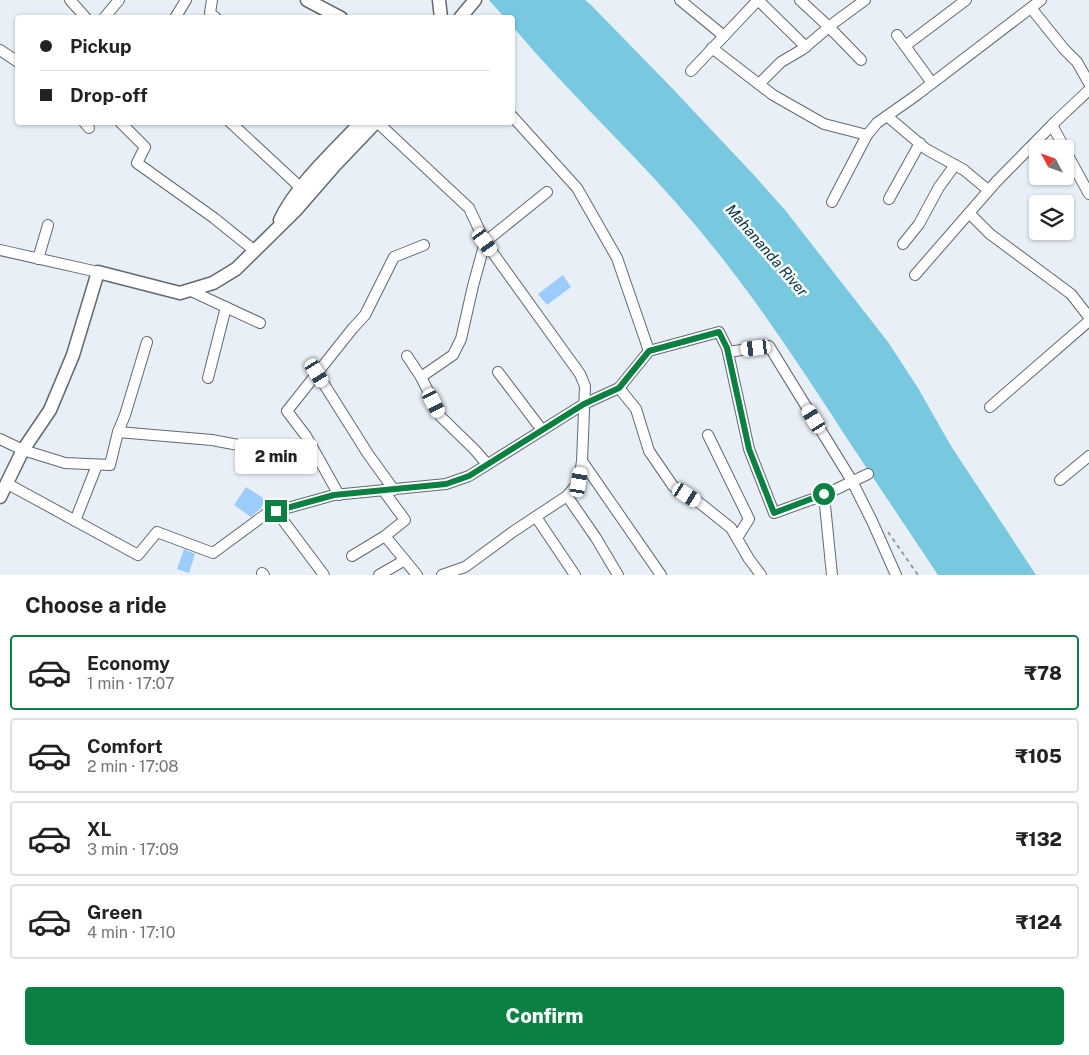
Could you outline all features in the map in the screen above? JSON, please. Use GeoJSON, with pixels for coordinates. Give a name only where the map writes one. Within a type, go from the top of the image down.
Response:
{"type":"FeatureCollection","features":[{"type":"Feature","properties":{"kind":"street"},"geometry":{"type":"LineString","coordinates":[[70,0],[83,15]]}},
{"type":"Feature","properties":{"kind":"street"},"geometry":{"type":"LineString","coordinates":[[106,15],[118,0]]}},
{"type":"Feature","properties":{"kind":"street"},"geometry":{"type":"LineString","coordinates":[[177,15],[186,0]]}},
{"type":"Feature","properties":{"kind":"street"},"geometry":{"type":"LineString","coordinates":[[212,0],[210,12],[212,15]]}},
{"type":"Feature","properties":{"kind":"street"},"geometry":{"type":"LineString","coordinates":[[308,0],[336,15]]}},
{"type":"Feature","properties":{"kind":"street"},"geometry":{"type":"LineString","coordinates":[[440,0],[441,15]]}},
{"type":"Feature","properties":{"kind":"street"},"geometry":{"type":"LineString","coordinates":[[463,15],[476,0]]}},
{"type":"Feature","properties":{"kind":"street"},"geometry":{"type":"LineString","coordinates":[[680,0],[724,36]]}},
{"type":"Feature","properties":{"kind":"street"},"geometry":{"type":"LineString","coordinates":[[691,71],[758,0],[806,47]]}},
{"type":"Feature","properties":{"kind":"street"},"geometry":{"type":"LineString","coordinates":[[800,0],[861,60]]}},
{"type":"Feature","properties":{"kind":"street"},"geometry":{"type":"LineString","coordinates":[[759,84],[781,62],[806,47],[865,0]]}},
{"type":"Feature","properties":{"kind":"street"},"geometry":{"type":"LineString","coordinates":[[905,46],[966,0]]}},
{"type":"Feature","properties":{"kind":"street"},"geometry":{"type":"LineString","coordinates":[[832,202],[866,135],[876,123],[932,83],[1033,3],[1089,83]]}},
{"type":"Feature","properties":{"kind":"street"},"geometry":{"type":"LineString","coordinates":[[897,35],[932,83]]}},
{"type":"Feature","properties":{"kind":"street"},"geometry":{"type":"LineString","coordinates":[[712,48],[773,95],[824,124],[866,135]]}},
{"type":"Feature","properties":{"kind":"street"},"geometry":{"type":"LineString","coordinates":[[1,52],[15,60]]}},
{"type":"Feature","properties":{"kind":"street"},"geometry":{"type":"LineString","coordinates":[[915,275],[988,190],[1089,90]]}},
{"type":"Feature","properties":{"kind":"street"},"geometry":{"type":"LineString","coordinates":[[887,116],[926,149],[964,170],[988,190]]}},
{"type":"Feature","properties":{"kind":"street"},"geometry":{"type":"LineString","coordinates":[[515,119],[577,188],[617,258],[649,351]]}},
{"type":"Feature","properties":{"kind":"street"},"geometry":{"type":"LineString","coordinates":[[123,125],[145,147],[137,163],[255,250]]}},
{"type":"Feature","properties":{"kind":"street"},"geometry":{"type":"LineString","coordinates":[[233,125],[300,187]]}},
{"type":"Feature","properties":{"kind":"street"},"geometry":{"type":"LineString","coordinates":[[274,232],[300,187],[358,125]]}},
{"type":"Feature","properties":{"kind":"street"},"geometry":{"type":"LineString","coordinates":[[0,250],[180,293],[213,284],[236,269],[274,232],[374,125]]}},
{"type":"Feature","properties":{"kind":"street"},"geometry":{"type":"LineString","coordinates":[[380,125],[469,208],[485,242],[580,374],[585,386],[582,461],[579,482],[567,496],[514,531],[465,567],[448,574]]}},
{"type":"Feature","properties":{"kind":"street"},"geometry":{"type":"LineString","coordinates":[[1052,125],[1060,140]]}},
{"type":"Feature","properties":{"kind":"street"},"geometry":{"type":"LineString","coordinates":[[890,198],[920,143]]}},
{"type":"Feature","properties":{"kind":"street"},"geometry":{"type":"LineString","coordinates":[[1074,161],[1084,175],[1089,194]]}},
{"type":"Feature","properties":{"kind":"street"},"geometry":{"type":"LineString","coordinates":[[903,244],[919,224],[939,187],[956,165]]}},
{"type":"Feature","properties":{"kind":"street"},"geometry":{"type":"LineString","coordinates":[[421,377],[453,355],[461,339],[472,286],[485,242],[547,192]]}},
{"type":"Feature","properties":{"kind":"street"},"geometry":{"type":"LineString","coordinates":[[969,213],[990,234],[1071,294],[1089,319],[990,407]]}},
{"type":"Feature","properties":{"kind":"street"},"geometry":{"type":"LineString","coordinates":[[38,259],[48,225]]}},
{"type":"Feature","properties":{"kind":"street"},"geometry":{"type":"LineString","coordinates":[[339,495],[306,436],[287,411],[365,315],[394,257],[424,244]]}},
{"type":"Feature","properties":{"kind":"street"},"geometry":{"type":"LineString","coordinates":[[0,497],[23,450],[50,410],[73,355],[98,272]]}},
{"type":"Feature","properties":{"kind":"street"},"geometry":{"type":"LineString","coordinates":[[189,290],[260,322]]}},
{"type":"Feature","properties":{"kind":"street"},"geometry":{"type":"LineString","coordinates":[[208,378],[226,307]]}},
{"type":"Feature","properties":{"kind":"street"},"geometry":{"type":"LineString","coordinates":[[6,484],[138,555],[157,532],[213,553],[266,514],[339,495],[446,484],[469,476],[584,404],[619,388],[649,351],[719,332],[728,352],[749,449],[774,513],[824,494],[868,474]]}},
{"type":"Feature","properties":{"kind":"street"},"geometry":{"type":"LineString","coordinates":[[0,439],[23,450],[65,463],[110,466],[118,432],[147,342]]}},
{"type":"Feature","properties":{"kind":"street"},"geometry":{"type":"LineString","coordinates":[[728,352],[769,346],[852,481],[896,575]]}},
{"type":"Feature","properties":{"kind":"street"},"geometry":{"type":"LineString","coordinates":[[408,356],[441,417],[487,464]]}},
{"type":"Feature","properties":{"kind":"street"},"geometry":{"type":"LineString","coordinates":[[498,372],[542,430]]}},
{"type":"Feature","properties":{"kind":"street"},"geometry":{"type":"LineString","coordinates":[[317,373],[368,454],[394,490]]}},
{"type":"Feature","properties":{"kind":"street"},"geometry":{"type":"LineString","coordinates":[[619,388],[636,409],[648,451],[673,486],[701,504],[731,528],[749,559],[761,575]]}},
{"type":"Feature","properties":{"kind":"street"},"geometry":{"type":"LineString","coordinates":[[118,432],[212,440],[275,452]]}},
{"type":"Feature","properties":{"kind":"street"},"geometry":{"type":"LineString","coordinates":[[708,435],[749,519],[737,538]]}},
{"type":"Feature","properties":{"kind":"street"},"geometry":{"type":"LineString","coordinates":[[1060,480],[1089,456]]}},
{"type":"Feature","properties":{"kind":"street"},"geometry":{"type":"LineString","coordinates":[[582,461],[660,575]]}},
{"type":"Feature","properties":{"kind":"street"},"geometry":{"type":"LineString","coordinates":[[75,521],[97,465]]}},
{"type":"Feature","properties":{"kind":"street"},"geometry":{"type":"LineString","coordinates":[[352,556],[385,536],[405,520],[383,490]]}},
{"type":"Feature","properties":{"kind":"street"},"geometry":{"type":"LineString","coordinates":[[824,494],[832,575]]}},
{"type":"Feature","properties":{"kind":"street"},"geometry":{"type":"LineString","coordinates":[[567,496],[596,538],[618,575]]}},
{"type":"Feature","properties":{"kind":"street"},"geometry":{"type":"LineString","coordinates":[[276,511],[324,575]]}},
{"type":"Feature","properties":{"kind":"street"},"geometry":{"type":"LineString","coordinates":[[536,517],[575,575]]}},
{"type":"Feature","properties":{"kind":"street"},"geometry":{"type":"LineString","coordinates":[[385,536],[418,575]]}},
{"type":"Feature","properties":{"kind":"street"},"geometry":{"type":"LineString","coordinates":[[379,575],[405,560]]}},
{"type":"Feature","properties":{"kind":"water","name":"Mahananda River"},"geometry":{"type":"Polygon","coordinates":[[[489,0],[585,0],[671,87],[785,210],[888,342],[918,388],[951,446],[1036,575],[938,575],[777,333],[718,253],[675,201],[535,53],[515,29],[515,15],[502,15],[489,0]]]}},
{"type":"Feature","properties":{"kind":"building"},"geometry":{"type":"Polygon","coordinates":[[[563,275],[571,287],[547,305],[538,294],[563,275]]]}},
{"type":"Feature","properties":{"kind":"building"},"geometry":{"type":"Polygon","coordinates":[[[246,487],[266,500],[251,517],[234,505],[246,487]]]}},
{"type":"Feature","properties":{"kind":"building"},"geometry":{"type":"Polygon","coordinates":[[[184,549],[195,554],[189,573],[177,569],[184,549]]]}},
{"type":"Feature","properties":{"kind":"route"},"geometry":{"type":"LineString","coordinates":[[276,511],[334,495],[446,484],[469,476],[584,404],[619,388],[649,351],[719,332],[727,348],[749,449],[774,513],[824,494]]}}]}
